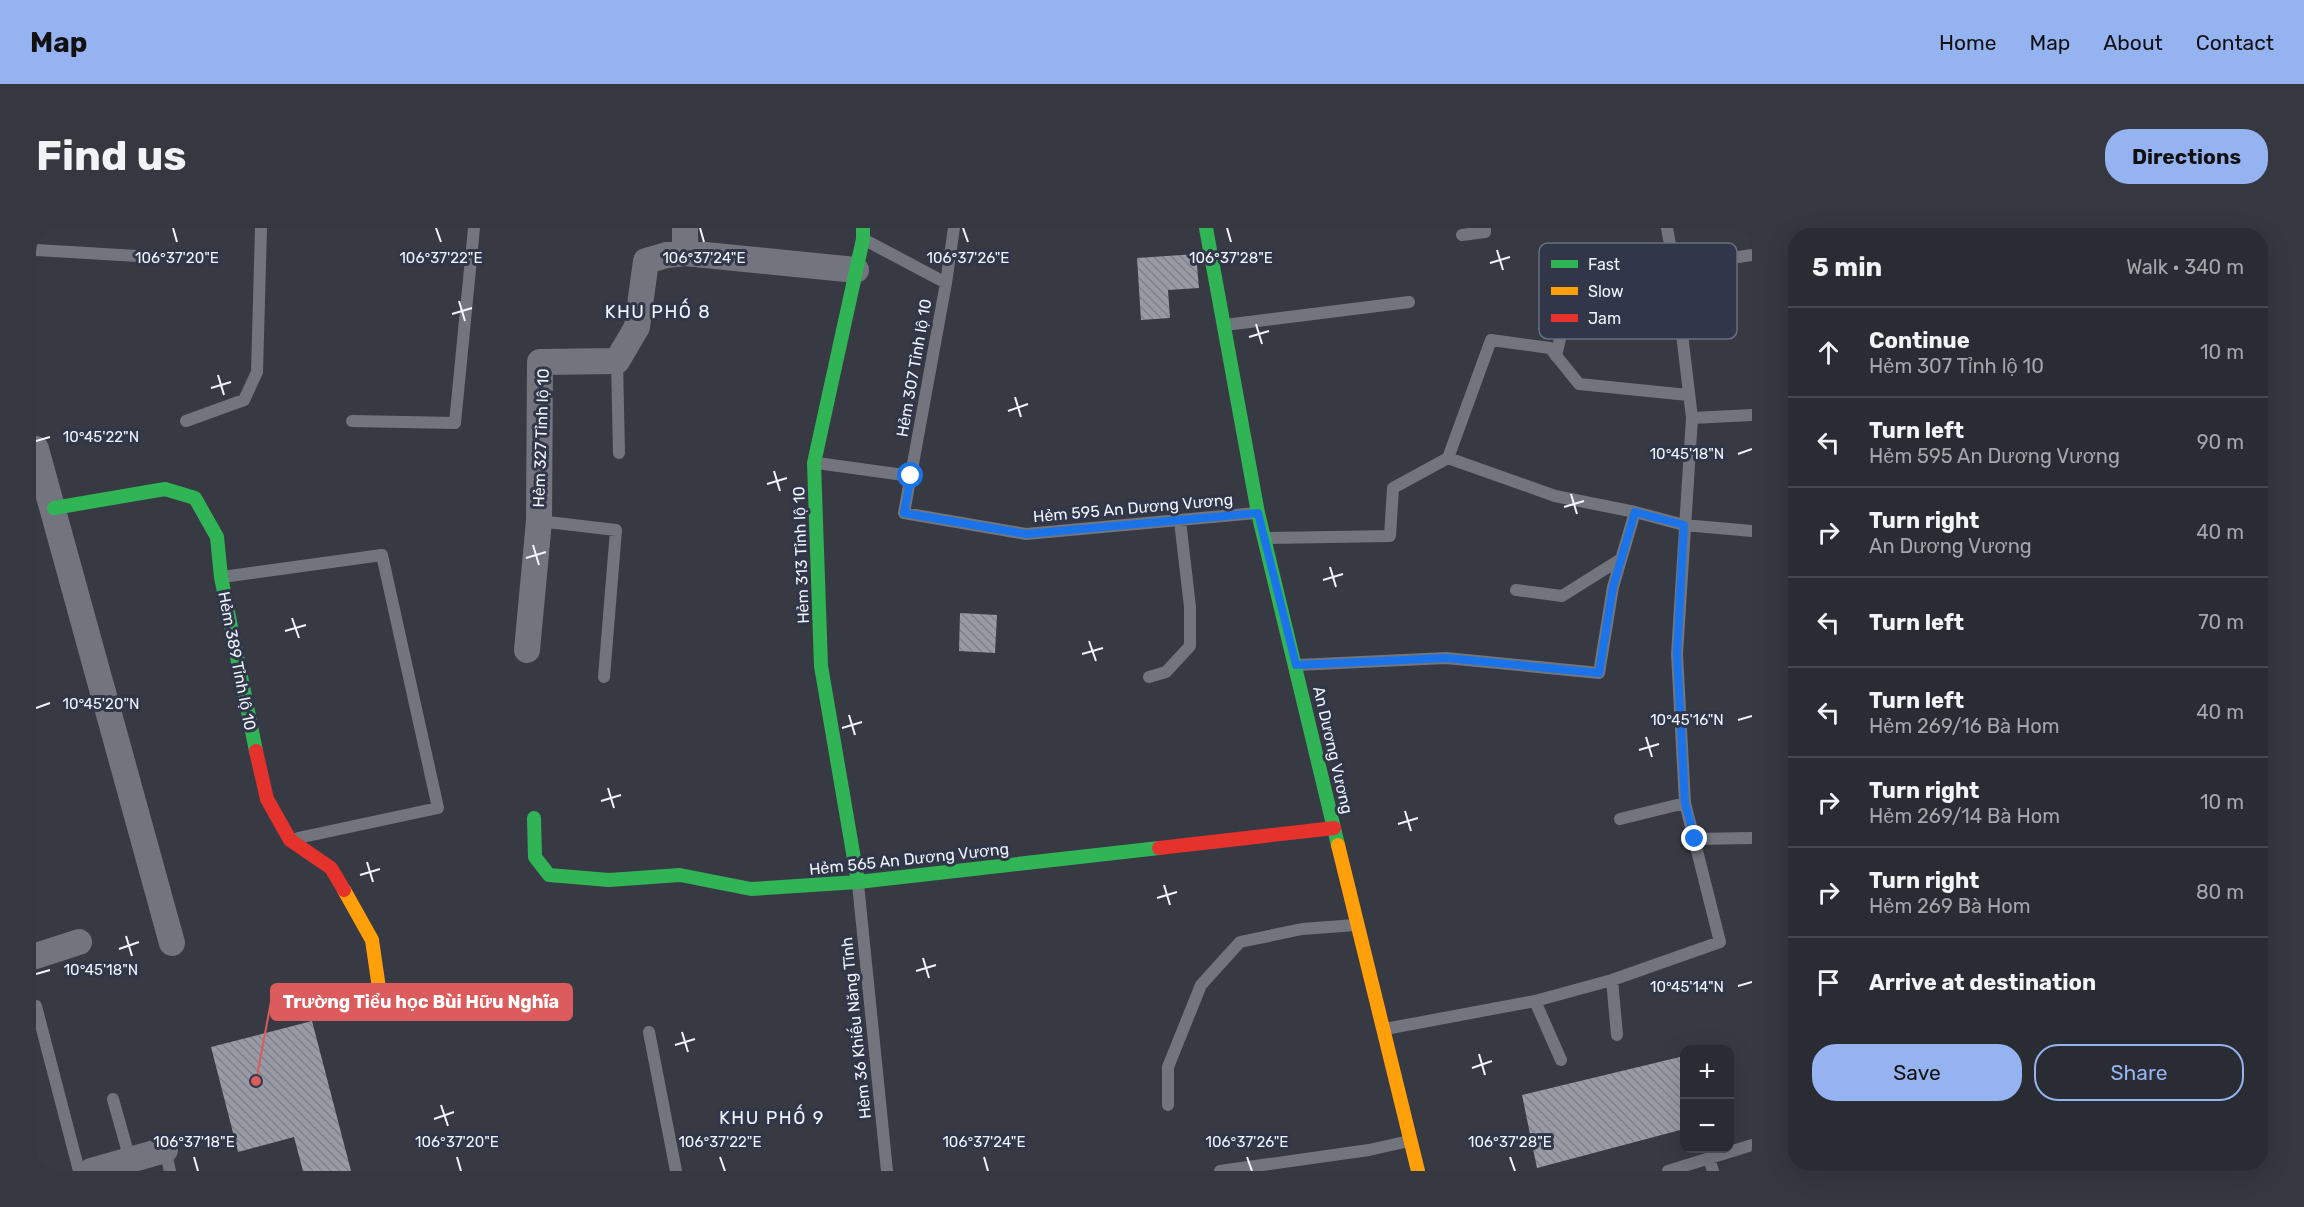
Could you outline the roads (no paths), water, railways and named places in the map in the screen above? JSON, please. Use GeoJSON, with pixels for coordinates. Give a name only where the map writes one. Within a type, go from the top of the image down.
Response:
{"type":"FeatureCollection","features":[{"type":"Feature","properties":{"kind":"street","name":"An Dương Vương"},"geometry":{"type":"LineString","coordinates":[[1206,228],[1258,513],[1266,538],[1356,925],[1418,1171]]}},
{"type":"Feature","properties":{"kind":"street","name":"Hẻm 313 Tỉnh lộ 10"},"geometry":{"type":"LineString","coordinates":[[858,882],[821,666],[814,463],[863,234]]}},
{"type":"Feature","properties":{"kind":"street"},"geometry":{"type":"LineString","coordinates":[[617,361],[637,327],[646,261],[667,255],[685,241],[856,270]]}},
{"type":"Feature","properties":{"kind":"street","name":"Hẻm 327 Tỉnh lộ 10"},"geometry":{"type":"LineString","coordinates":[[527,650],[539,520],[540,362],[617,361]]}},
{"type":"Feature","properties":{"kind":"street"},"geometry":{"type":"LineString","coordinates":[[36,449],[172,943]]}},
{"type":"Feature","properties":{"kind":"street","name":"Hẻm 389 Tỉnh lộ 10"},"geometry":{"type":"LineString","coordinates":[[54,508],[165,489],[195,498],[217,537],[220,577],[267,799],[290,840],[331,868],[372,940],[380,994]]}},
{"type":"Feature","properties":{"kind":"street","name":"Hẻm 565 An Dương Vương"},"geometry":{"type":"LineString","coordinates":[[534,818],[535,856],[549,875],[609,880],[680,875],[751,889],[858,882],[1334,828]]}},
{"type":"Feature","properties":{"kind":"street"},"geometry":{"type":"LineString","coordinates":[[36,956],[79,942]]}},
{"type":"Feature","properties":{"kind":"street"},"geometry":{"type":"LineString","coordinates":[[91,1171],[130,1160],[167,1161]]}},
{"type":"Feature","properties":{"kind":"lane"},"geometry":{"type":"LineString","coordinates":[[186,421],[244,400],[257,372],[261,228]]}},
{"type":"Feature","properties":{"kind":"lane"},"geometry":{"type":"LineString","coordinates":[[351,421],[455,423],[474,228]]}},
{"type":"Feature","properties":{"kind":"lane","name":"Hẻm 307 Tỉnh lộ 10"},"geometry":{"type":"LineString","coordinates":[[904,513],[954,228]]}},
{"type":"Feature","properties":{"kind":"lane"},"geometry":{"type":"LineString","coordinates":[[1462,235],[1485,232],[1485,228]]}},
{"type":"Feature","properties":{"kind":"lane"},"geometry":{"type":"LineString","coordinates":[[1667,228],[1669,243]]}},
{"type":"Feature","properties":{"kind":"lane"},"geometry":{"type":"LineString","coordinates":[[863,234],[946,284]]}},
{"type":"Feature","properties":{"kind":"lane"},"geometry":{"type":"LineString","coordinates":[[36,250],[154,257]]}},
{"type":"Feature","properties":{"kind":"lane"},"geometry":{"type":"LineString","coordinates":[[1737,257],[1752,255]]}},
{"type":"Feature","properties":{"kind":"lane"},"geometry":{"type":"LineString","coordinates":[[1224,325],[1409,302]]}},
{"type":"Feature","properties":{"kind":"lane"},"geometry":{"type":"LineString","coordinates":[[1557,356],[1561,339]]}},
{"type":"Feature","properties":{"kind":"lane"},"geometry":{"type":"LineString","coordinates":[[1382,1030],[1535,1001],[1612,980],[1719,942],[1685,803],[1677,654],[1692,418],[1682,339]]}},
{"type":"Feature","properties":{"kind":"lane"},"geometry":{"type":"LineString","coordinates":[[1266,538],[1390,536],[1393,488],[1448,458],[1491,340],[1550,348],[1579,384],[1688,395]]}},
{"type":"Feature","properties":{"kind":"lane"},"geometry":{"type":"LineString","coordinates":[[617,361],[619,453]]}},
{"type":"Feature","properties":{"kind":"lane"},"geometry":{"type":"LineString","coordinates":[[1692,418],[1752,415]]}},
{"type":"Feature","properties":{"kind":"lane"},"geometry":{"type":"LineString","coordinates":[[1448,458],[1555,496],[1635,512],[1684,525],[1752,531]]}},
{"type":"Feature","properties":{"kind":"lane"},"geometry":{"type":"LineString","coordinates":[[814,463],[911,476]]}},
{"type":"Feature","properties":{"kind":"lane"},"geometry":{"type":"LineString","coordinates":[[1296,665],[1446,658],[1599,673],[1613,587],[1635,512]]}},
{"type":"Feature","properties":{"kind":"lane","name":"Hẻm 595 An Dương Vương"},"geometry":{"type":"LineString","coordinates":[[904,513],[1026,534],[1258,513]]}},
{"type":"Feature","properties":{"kind":"lane"},"geometry":{"type":"LineString","coordinates":[[539,520],[616,530],[604,677]]}},
{"type":"Feature","properties":{"kind":"lane"},"geometry":{"type":"LineString","coordinates":[[1149,677],[1166,672],[1190,646],[1190,607],[1180,521]]}},
{"type":"Feature","properties":{"kind":"lane"},"geometry":{"type":"LineString","coordinates":[[220,577],[382,555],[438,808],[290,840]]}},
{"type":"Feature","properties":{"kind":"lane"},"geometry":{"type":"LineString","coordinates":[[1516,590],[1563,596],[1622,559]]}},
{"type":"Feature","properties":{"kind":"lane"},"geometry":{"type":"LineString","coordinates":[[1620,819],[1685,803]]}},
{"type":"Feature","properties":{"kind":"lane"},"geometry":{"type":"LineString","coordinates":[[1695,839],[1752,838]]}},
{"type":"Feature","properties":{"kind":"lane","name":"Hẻm 36 Khiếu Năng Tĩnh"},"geometry":{"type":"LineString","coordinates":[[858,882],[887,1171]]}},
{"type":"Feature","properties":{"kind":"lane"},"geometry":{"type":"LineString","coordinates":[[1168,1105],[1168,1067],[1201,985],[1240,942],[1302,929],[1356,925]]}},
{"type":"Feature","properties":{"kind":"lane"},"geometry":{"type":"LineString","coordinates":[[1612,980],[1617,1035]]}},
{"type":"Feature","properties":{"kind":"lane"},"geometry":{"type":"LineString","coordinates":[[1535,1001],[1561,1060]]}},
{"type":"Feature","properties":{"kind":"lane"},"geometry":{"type":"LineString","coordinates":[[36,1006],[79,1171]]}},
{"type":"Feature","properties":{"kind":"lane"},"geometry":{"type":"LineString","coordinates":[[649,1032],[676,1171]]}},
{"type":"Feature","properties":{"kind":"lane"},"geometry":{"type":"LineString","coordinates":[[113,1099],[130,1160]]}},
{"type":"Feature","properties":{"kind":"lane"},"geometry":{"type":"LineString","coordinates":[[1220,1171],[1369,1150],[1410,1140]]}},
{"type":"Feature","properties":{"kind":"lane"},"geometry":{"type":"LineString","coordinates":[[1668,1171],[1711,1165],[1752,1145]]}},
{"type":"Feature","properties":{"kind":"place","name":"Trường Tiểu học Bùi Hữu Nghĩa"},"geometry":{"type":"Point","coordinates":[256,1081]}},
{"type":"Feature","properties":{"kind":"district","name":"KHU PHỐ 8"},"geometry":{"type":"Point","coordinates":[658,312]}},
{"type":"Feature","properties":{"kind":"district","name":"KHU PHỐ 9"},"geometry":{"type":"Point","coordinates":[772,1118]}}]}
